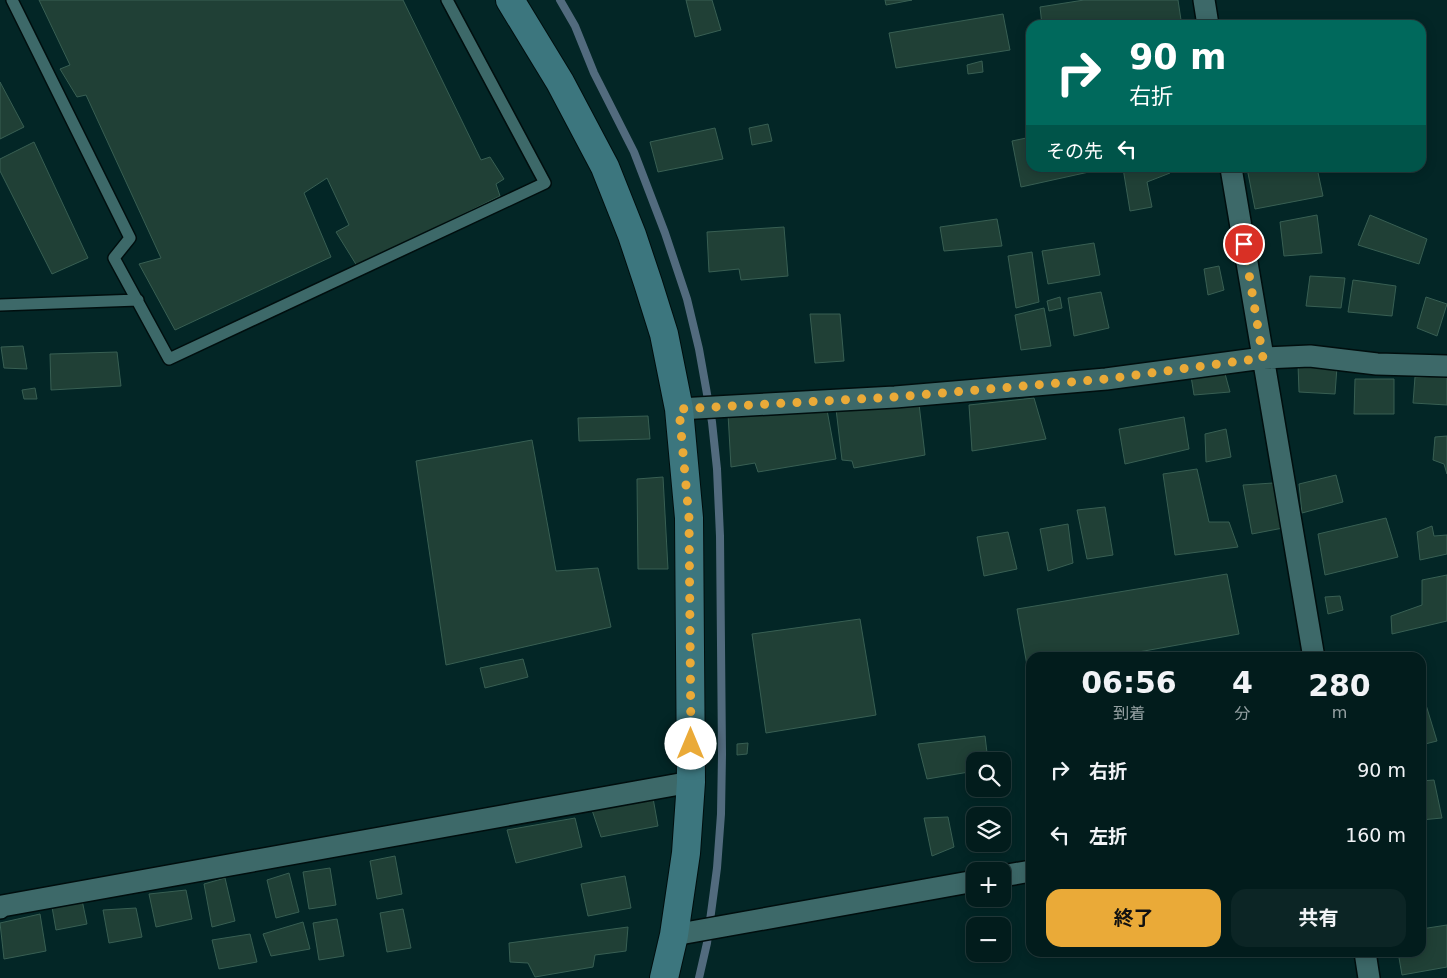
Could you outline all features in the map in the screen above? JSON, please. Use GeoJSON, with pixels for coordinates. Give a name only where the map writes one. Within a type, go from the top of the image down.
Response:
{"type":"FeatureCollection","features":[{"type":"Feature","properties":{"kind":"street"},"geometry":{"type":"LineString","coordinates":[[510,0],[560,82],[605,167],[632,234],[664,334],[699,408],[689,518],[691,782],[686,853],[696,931],[664,978]]}},
{"type":"Feature","properties":{"kind":"street"},"geometry":{"type":"LineString","coordinates":[[1204,0],[1207,20]]}},
{"type":"Feature","properties":{"kind":"street"},"geometry":{"type":"LineString","coordinates":[[1232,172],[1313,652]]}},
{"type":"Feature","properties":{"kind":"street"},"geometry":{"type":"LineString","coordinates":[[699,408],[895,397],[1096,380],[1263,358],[1310,356],[1377,364],[1447,366]]}},
{"type":"Feature","properties":{"kind":"street"},"geometry":{"type":"LineString","coordinates":[[0,908],[2,906],[691,782]]}},
{"type":"Feature","properties":{"kind":"street"},"geometry":{"type":"LineString","coordinates":[[1011,874],[1026,872]]}},
{"type":"Feature","properties":{"kind":"street"},"geometry":{"type":"LineString","coordinates":[[696,931],[966,883]]}},
{"type":"Feature","properties":{"kind":"street"},"geometry":{"type":"LineString","coordinates":[[1366,957],[1369,978]]}},
{"type":"Feature","properties":{"kind":"lane"},"geometry":{"type":"LineString","coordinates":[[12,0],[130,238],[114,258],[169,359],[545,183],[447,0]]}},
{"type":"Feature","properties":{"kind":"lane"},"geometry":{"type":"LineString","coordinates":[[0,304],[138,300]]}},
{"type":"Feature","properties":{"kind":"building"},"geometry":{"type":"Polygon","coordinates":[[[39,0],[403,0],[481,160],[490,157],[504,179],[496,184],[500,196],[357,266],[336,232],[349,225],[327,178],[304,193],[331,257],[175,330],[139,264],[161,258],[86,95],[77,97],[60,69],[70,65],[39,0]]]}},
{"type":"Feature","properties":{"kind":"building"},"geometry":{"type":"Polygon","coordinates":[[[686,0],[712,0],[721,30],[695,37],[686,0]]]}},
{"type":"Feature","properties":{"kind":"building"},"geometry":{"type":"Polygon","coordinates":[[[885,0],[912,0],[886,5],[885,0]]]}},
{"type":"Feature","properties":{"kind":"building"},"geometry":{"type":"Polygon","coordinates":[[[1084,0],[1178,0],[1181,20],[1041,20],[1040,7],[1084,0]]]}},
{"type":"Feature","properties":{"kind":"building"},"geometry":{"type":"Polygon","coordinates":[[[1003,14],[1010,50],[896,68],[889,33],[1003,14]]]}},
{"type":"Feature","properties":{"kind":"building"},"geometry":{"type":"Polygon","coordinates":[[[982,61],[983,72],[968,74],[967,65],[982,61]]]}},
{"type":"Feature","properties":{"kind":"building"},"geometry":{"type":"Polygon","coordinates":[[[0,82],[24,127],[0,139],[0,82]]]}},
{"type":"Feature","properties":{"kind":"building"},"geometry":{"type":"Polygon","coordinates":[[[768,124],[772,141],[752,145],[749,128],[768,124]]]}},
{"type":"Feature","properties":{"kind":"building"},"geometry":{"type":"Polygon","coordinates":[[[715,128],[723,159],[658,172],[650,142],[715,128]]]}},
{"type":"Feature","properties":{"kind":"building"},"geometry":{"type":"Polygon","coordinates":[[[1026,138],[1026,172],[1089,172],[1021,187],[1012,141],[1026,138]]]}},
{"type":"Feature","properties":{"kind":"building"},"geometry":{"type":"Polygon","coordinates":[[[34,142],[88,258],[52,274],[0,171],[0,159],[34,142]]]}},
{"type":"Feature","properties":{"kind":"building"},"geometry":{"type":"Polygon","coordinates":[[[1124,172],[1170,172],[1147,182],[1152,207],[1130,211],[1124,172]]]}},
{"type":"Feature","properties":{"kind":"building"},"geometry":{"type":"Polygon","coordinates":[[[1248,172],[1318,172],[1323,196],[1255,209],[1248,172]]]}},
{"type":"Feature","properties":{"kind":"building"},"geometry":{"type":"Polygon","coordinates":[[[1317,215],[1322,253],[1284,256],[1280,222],[1317,215]]]}},
{"type":"Feature","properties":{"kind":"building"},"geometry":{"type":"Polygon","coordinates":[[[1370,215],[1427,239],[1419,264],[1358,245],[1370,215]]]}},
{"type":"Feature","properties":{"kind":"building"},"geometry":{"type":"Polygon","coordinates":[[[997,219],[1002,246],[944,251],[940,227],[997,219]]]}},
{"type":"Feature","properties":{"kind":"building"},"geometry":{"type":"Polygon","coordinates":[[[784,227],[788,276],[741,280],[739,269],[709,272],[707,232],[784,227]]]}},
{"type":"Feature","properties":{"kind":"building"},"geometry":{"type":"Polygon","coordinates":[[[1094,243],[1100,275],[1048,284],[1042,251],[1094,243]]]}},
{"type":"Feature","properties":{"kind":"building"},"geometry":{"type":"Polygon","coordinates":[[[1032,252],[1039,302],[1016,308],[1008,256],[1032,252]]]}},
{"type":"Feature","properties":{"kind":"building"},"geometry":{"type":"Polygon","coordinates":[[[1219,266],[1224,290],[1208,295],[1204,269],[1219,266]]]}},
{"type":"Feature","properties":{"kind":"building"},"geometry":{"type":"Polygon","coordinates":[[[1310,276],[1345,278],[1341,308],[1306,306],[1310,276]]]}},
{"type":"Feature","properties":{"kind":"building"},"geometry":{"type":"Polygon","coordinates":[[[1353,280],[1396,286],[1392,316],[1348,312],[1353,280]]]}},
{"type":"Feature","properties":{"kind":"building"},"geometry":{"type":"Polygon","coordinates":[[[1101,292],[1109,328],[1074,336],[1068,298],[1101,292]]]}},
{"type":"Feature","properties":{"kind":"building"},"geometry":{"type":"Polygon","coordinates":[[[1060,297],[1062,308],[1049,311],[1047,301],[1060,297]]]}},
{"type":"Feature","properties":{"kind":"building"},"geometry":{"type":"Polygon","coordinates":[[[1426,297],[1447,304],[1437,336],[1417,328],[1426,297]]]}},
{"type":"Feature","properties":{"kind":"building"},"geometry":{"type":"Polygon","coordinates":[[[1044,308],[1051,346],[1021,350],[1015,315],[1044,308]]]}},
{"type":"Feature","properties":{"kind":"building"},"geometry":{"type":"Polygon","coordinates":[[[810,314],[840,314],[844,361],[815,363],[810,314]]]}},
{"type":"Feature","properties":{"kind":"building"},"geometry":{"type":"Polygon","coordinates":[[[23,346],[27,369],[4,368],[1,347],[23,346]]]}},
{"type":"Feature","properties":{"kind":"building"},"geometry":{"type":"Polygon","coordinates":[[[117,352],[121,386],[51,390],[50,354],[117,352]]]}},
{"type":"Feature","properties":{"kind":"building"},"geometry":{"type":"Polygon","coordinates":[[[1298,364],[1337,367],[1335,394],[1299,392],[1298,364]]]}},
{"type":"Feature","properties":{"kind":"building"},"geometry":{"type":"Polygon","coordinates":[[[1224,370],[1230,392],[1194,395],[1191,376],[1224,370]]]}},
{"type":"Feature","properties":{"kind":"building"},"geometry":{"type":"Polygon","coordinates":[[[1447,376],[1447,405],[1413,403],[1415,377],[1447,376]]]}},
{"type":"Feature","properties":{"kind":"building"},"geometry":{"type":"Polygon","coordinates":[[[1355,379],[1394,379],[1394,414],[1354,414],[1355,379]]]}},
{"type":"Feature","properties":{"kind":"building"},"geometry":{"type":"Polygon","coordinates":[[[35,388],[37,399],[24,399],[22,390],[35,388]]]}},
{"type":"Feature","properties":{"kind":"building"},"geometry":{"type":"Polygon","coordinates":[[[1034,398],[1046,439],[972,451],[969,405],[1034,398]]]}},
{"type":"Feature","properties":{"kind":"building"},"geometry":{"type":"Polygon","coordinates":[[[919,404],[925,455],[854,468],[852,461],[842,460],[836,409],[919,404]]]}},
{"type":"Feature","properties":{"kind":"building"},"geometry":{"type":"Polygon","coordinates":[[[827,410],[836,459],[758,472],[755,463],[731,467],[728,414],[827,410]]]}},
{"type":"Feature","properties":{"kind":"building"},"geometry":{"type":"Polygon","coordinates":[[[648,416],[650,439],[579,441],[578,418],[648,416]]]}},
{"type":"Feature","properties":{"kind":"building"},"geometry":{"type":"Polygon","coordinates":[[[1184,417],[1189,449],[1125,464],[1119,429],[1184,417]]]}},
{"type":"Feature","properties":{"kind":"building"},"geometry":{"type":"Polygon","coordinates":[[[1226,429],[1231,457],[1206,462],[1205,434],[1226,429]]]}},
{"type":"Feature","properties":{"kind":"building"},"geometry":{"type":"Polygon","coordinates":[[[1447,436],[1447,474],[1444,464],[1433,460],[1435,437],[1447,436]]]}},
{"type":"Feature","properties":{"kind":"building"},"geometry":{"type":"Polygon","coordinates":[[[532,440],[556,571],[598,568],[611,627],[446,665],[416,461],[532,440]]]}},
{"type":"Feature","properties":{"kind":"building"},"geometry":{"type":"Polygon","coordinates":[[[1197,469],[1209,522],[1229,522],[1238,547],[1175,555],[1163,474],[1197,469]]]}},
{"type":"Feature","properties":{"kind":"building"},"geometry":{"type":"Polygon","coordinates":[[[1336,475],[1343,502],[1302,513],[1299,484],[1336,475]]]}},
{"type":"Feature","properties":{"kind":"building"},"geometry":{"type":"Polygon","coordinates":[[[663,477],[668,569],[638,569],[637,479],[663,477]]]}},
{"type":"Feature","properties":{"kind":"building"},"geometry":{"type":"Polygon","coordinates":[[[1273,483],[1283,528],[1252,534],[1243,485],[1273,483]]]}},
{"type":"Feature","properties":{"kind":"building"},"geometry":{"type":"Polygon","coordinates":[[[1105,507],[1113,555],[1087,559],[1077,510],[1105,507]]]}},
{"type":"Feature","properties":{"kind":"building"},"geometry":{"type":"Polygon","coordinates":[[[1386,518],[1398,557],[1325,575],[1318,534],[1386,518]]]}},
{"type":"Feature","properties":{"kind":"building"},"geometry":{"type":"Polygon","coordinates":[[[1068,524],[1073,563],[1048,571],[1040,529],[1068,524]]]}},
{"type":"Feature","properties":{"kind":"building"},"geometry":{"type":"Polygon","coordinates":[[[1432,526],[1434,536],[1447,535],[1447,554],[1420,560],[1417,532],[1432,526]]]}},
{"type":"Feature","properties":{"kind":"building"},"geometry":{"type":"Polygon","coordinates":[[[1008,532],[1017,569],[984,576],[977,537],[1008,532]]]}},
{"type":"Feature","properties":{"kind":"building"},"geometry":{"type":"Polygon","coordinates":[[[1227,574],[1239,634],[1138,652],[1026,652],[1026,660],[1017,609],[1227,574]]]}},
{"type":"Feature","properties":{"kind":"building"},"geometry":{"type":"Polygon","coordinates":[[[1447,575],[1447,621],[1392,634],[1391,616],[1422,605],[1422,580],[1447,575]]]}},
{"type":"Feature","properties":{"kind":"building"},"geometry":{"type":"Polygon","coordinates":[[[1340,596],[1343,610],[1328,614],[1325,597],[1340,596]]]}},
{"type":"Feature","properties":{"kind":"building"},"geometry":{"type":"Polygon","coordinates":[[[860,619],[876,715],[766,733],[752,634],[860,619]]]}},
{"type":"Feature","properties":{"kind":"building"},"geometry":{"type":"Polygon","coordinates":[[[523,659],[528,677],[485,688],[480,668],[523,659]]]}},
{"type":"Feature","properties":{"kind":"building"},"geometry":{"type":"Polygon","coordinates":[[[1426,705],[1437,741],[1426,744],[1426,705]]]}},
{"type":"Feature","properties":{"kind":"building"},"geometry":{"type":"Polygon","coordinates":[[[985,736],[987,752],[966,752],[966,772],[927,779],[918,744],[985,736]]]}},
{"type":"Feature","properties":{"kind":"building"},"geometry":{"type":"Polygon","coordinates":[[[748,743],[747,754],[737,755],[737,744],[748,743]]]}},
{"type":"Feature","properties":{"kind":"building"},"geometry":{"type":"Polygon","coordinates":[[[1434,780],[1442,818],[1426,820],[1426,781],[1434,780]]]}},
{"type":"Feature","properties":{"kind":"building"},"geometry":{"type":"Polygon","coordinates":[[[653,798],[658,826],[601,837],[592,810],[653,798]]]}},
{"type":"Feature","properties":{"kind":"building"},"geometry":{"type":"Polygon","coordinates":[[[948,817],[954,847],[932,856],[924,818],[948,817]]]}},
{"type":"Feature","properties":{"kind":"building"},"geometry":{"type":"Polygon","coordinates":[[[575,818],[582,847],[516,863],[507,830],[575,818]]]}},
{"type":"Feature","properties":{"kind":"building"},"geometry":{"type":"Polygon","coordinates":[[[395,856],[402,894],[377,899],[370,861],[395,856]]]}},
{"type":"Feature","properties":{"kind":"building"},"geometry":{"type":"Polygon","coordinates":[[[330,868],[336,905],[309,909],[303,872],[330,868]]]}},
{"type":"Feature","properties":{"kind":"building"},"geometry":{"type":"Polygon","coordinates":[[[289,873],[299,912],[276,918],[267,880],[289,873]]]}},
{"type":"Feature","properties":{"kind":"building"},"geometry":{"type":"Polygon","coordinates":[[[625,876],[631,908],[588,916],[581,884],[625,876]]]}},
{"type":"Feature","properties":{"kind":"building"},"geometry":{"type":"Polygon","coordinates":[[[225,878],[235,921],[212,927],[204,884],[225,878]]]}},
{"type":"Feature","properties":{"kind":"building"},"geometry":{"type":"Polygon","coordinates":[[[186,890],[192,919],[156,927],[149,894],[186,890]]]}},
{"type":"Feature","properties":{"kind":"building"},"geometry":{"type":"Polygon","coordinates":[[[82,900],[87,924],[56,930],[52,907],[82,900]]]}},
{"type":"Feature","properties":{"kind":"building"},"geometry":{"type":"Polygon","coordinates":[[[136,908],[142,937],[109,943],[103,910],[136,908]]]}},
{"type":"Feature","properties":{"kind":"building"},"geometry":{"type":"Polygon","coordinates":[[[403,909],[411,948],[387,952],[380,913],[403,909]]]}},
{"type":"Feature","properties":{"kind":"building"},"geometry":{"type":"Polygon","coordinates":[[[40,914],[46,951],[4,959],[0,923],[40,914]]]}},
{"type":"Feature","properties":{"kind":"building"},"geometry":{"type":"Polygon","coordinates":[[[337,919],[344,956],[319,960],[313,923],[337,919]]]}},
{"type":"Feature","properties":{"kind":"building"},"geometry":{"type":"Polygon","coordinates":[[[303,922],[310,949],[271,956],[263,934],[303,922]]]}},
{"type":"Feature","properties":{"kind":"building"},"geometry":{"type":"Polygon","coordinates":[[[1447,925],[1447,967],[1402,975],[1399,957],[1426,957],[1426,928],[1447,925]]]}},
{"type":"Feature","properties":{"kind":"building"},"geometry":{"type":"Polygon","coordinates":[[[628,927],[626,951],[595,955],[593,967],[535,977],[528,963],[510,962],[509,943],[628,927]]]}},
{"type":"Feature","properties":{"kind":"building"},"geometry":{"type":"Polygon","coordinates":[[[250,934],[257,962],[219,969],[212,940],[250,934]]]}},
{"type":"Feature","properties":{"kind":"waterway"},"geometry":{"type":"LineString","coordinates":[[560,0],[575,26],[594,73],[634,152],[665,233],[687,299],[699,349],[712,422],[717,469],[720,536],[721,814],[717,868],[707,943],[699,978]]}},
{"type":"Feature","properties":{"kind":"route"},"geometry":{"type":"LineString","coordinates":[[691,744],[689,518],[679,409],[895,397],[1106,379],[1263,358],[1244,244]]}}]}
